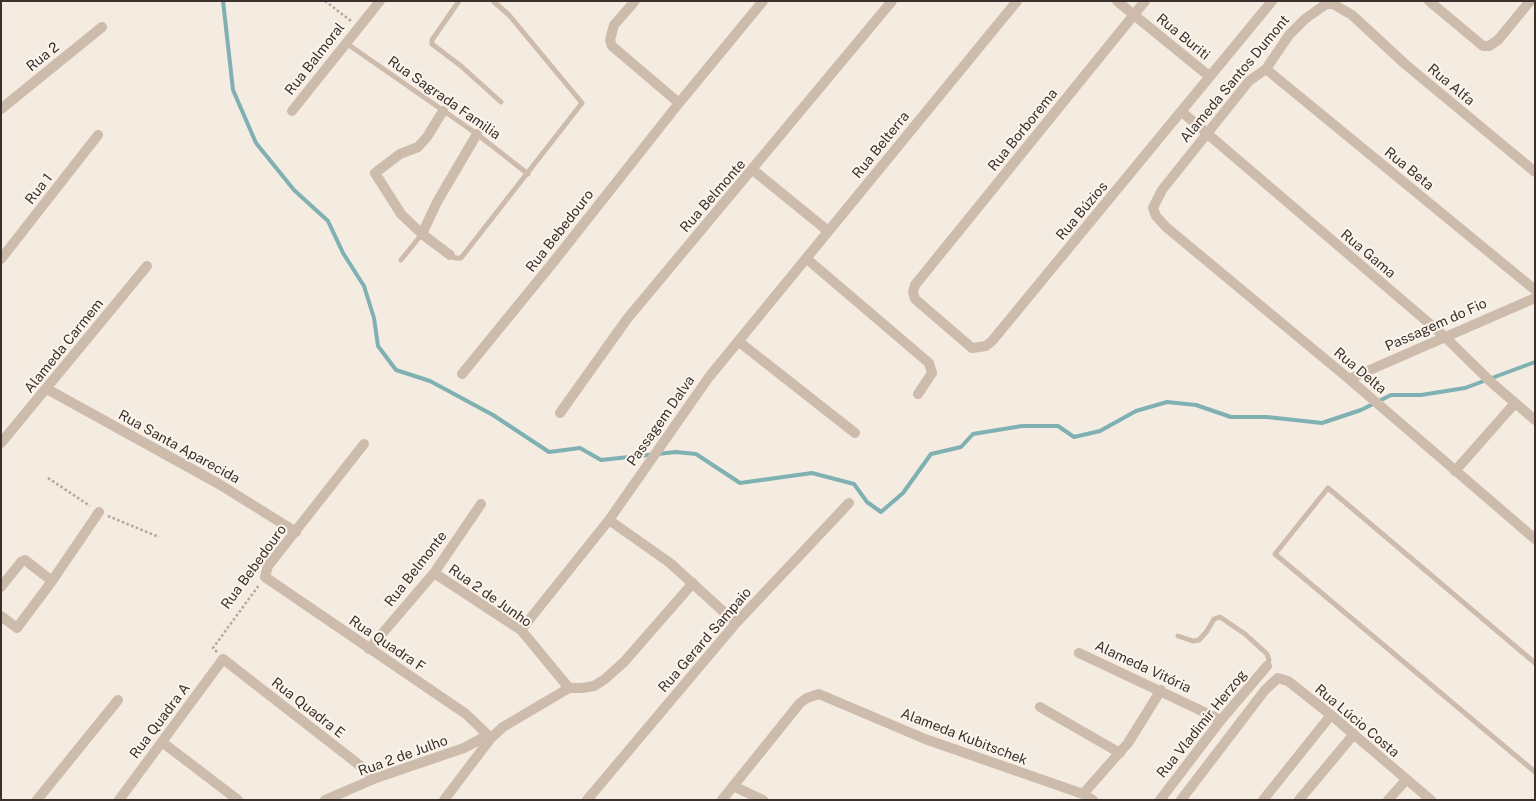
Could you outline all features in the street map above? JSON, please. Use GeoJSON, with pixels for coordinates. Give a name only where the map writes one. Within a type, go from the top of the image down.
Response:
{"type":"FeatureCollection","features":[{"type":"Feature","properties":{"kind":"street","name":"Rua Balmoral"},"geometry":{"type":"LineString","coordinates":[[292,111],[380,1]]}},
{"type":"Feature","properties":{"kind":"street"},"geometry":{"type":"LineString","coordinates":[[634,1],[614,25],[610,40],[612,46],[679,103]]}},
{"type":"Feature","properties":{"kind":"street","name":"Rua Bebedouro"},"geometry":{"type":"LineString","coordinates":[[462,374],[763,1]]}},
{"type":"Feature","properties":{"kind":"street","name":"Rua Belmonte"},"geometry":{"type":"LineString","coordinates":[[560,413],[627,319],[892,1]]}},
{"type":"Feature","properties":{"kind":"street","name":"Rua Belterra"},"geometry":{"type":"LineString","coordinates":[[828,231],[1018,1]]}},
{"type":"Feature","properties":{"kind":"street","name":"Rua Buriti"},"geometry":{"type":"LineString","coordinates":[[1117,1],[1209,76]]}},
{"type":"Feature","properties":{"kind":"street","name":"Rua Borborema"},"geometry":{"type":"LineString","coordinates":[[922,276],[1145,1]]}},
{"type":"Feature","properties":{"kind":"street","name":"Rua Búzios"},"geometry":{"type":"LineString","coordinates":[[922,276],[913,289],[915,299],[967,344],[979,348],[986,346],[1182,112],[1209,76],[1272,1]]}},
{"type":"Feature","properties":{"kind":"street"},"geometry":{"type":"LineString","coordinates":[[1430,1],[1480,44],[1489,46],[1498,40],[1530,1]]}},
{"type":"Feature","properties":{"kind":"street","name":"Alameda Santos Dumont"},"geometry":{"type":"LineString","coordinates":[[1166,227],[1154,213],[1155,202],[1206,133],[1249,81],[1266,69],[1289,35],[1317,9],[1326,4],[1333,4],[1352,16]]}},
{"type":"Feature","properties":{"kind":"street","name":"Rua Alfa"},"geometry":{"type":"LineString","coordinates":[[1352,16],[1405,64],[1535,172]]}},
{"type":"Feature","properties":{"kind":"street","name":"Rua 2"},"geometry":{"type":"LineString","coordinates":[[1,110],[102,27]]}},
{"type":"Feature","properties":{"kind":"street","name":"Rua Beta"},"geometry":{"type":"LineString","coordinates":[[1266,69],[1535,290]]}},
{"type":"Feature","properties":{"kind":"street"},"geometry":{"type":"LineString","coordinates":[[443,111],[427,137],[418,147],[400,154],[374,173],[401,214],[422,234],[450,255]]}},
{"type":"Feature","properties":{"kind":"street","name":"Rua Gama"},"geometry":{"type":"LineString","coordinates":[[1182,112],[1444,336],[1535,420]]}},
{"type":"Feature","properties":{"kind":"street"},"geometry":{"type":"LineString","coordinates":[[422,234],[437,202],[477,134]]}},
{"type":"Feature","properties":{"kind":"street","name":"Rua 1"},"geometry":{"type":"LineString","coordinates":[[1,259],[98,136]]}},
{"type":"Feature","properties":{"kind":"street"},"geometry":{"type":"LineString","coordinates":[[753,170],[828,231]]}},
{"type":"Feature","properties":{"kind":"street","name":"Rua Delta"},"geometry":{"type":"LineString","coordinates":[[1166,227],[1349,379],[1535,538]]}},
{"type":"Feature","properties":{"kind":"street","name":"Passagem Dalva"},"geometry":{"type":"LineString","coordinates":[[521,630],[609,520],[690,403],[828,231]]}},
{"type":"Feature","properties":{"kind":"street"},"geometry":{"type":"LineString","coordinates":[[807,259],[929,363],[932,373],[918,394]]}},
{"type":"Feature","properties":{"kind":"street","name":"Alameda Carmem"},"geometry":{"type":"LineString","coordinates":[[1,443],[147,266]]}},
{"type":"Feature","properties":{"kind":"street","name":"Passagem do Fio"},"geometry":{"type":"LineString","coordinates":[[1349,379],[1535,298]]}},
{"type":"Feature","properties":{"kind":"street"},"geometry":{"type":"LineString","coordinates":[[738,341],[855,433]]}},
{"type":"Feature","properties":{"kind":"street","name":"Rua Santa Aparecida"},"geometry":{"type":"LineString","coordinates":[[47,389],[219,484],[296,532]]}},
{"type":"Feature","properties":{"kind":"street"},"geometry":{"type":"LineString","coordinates":[[1455,471],[1515,403]]}},
{"type":"Feature","properties":{"kind":"street","name":"Rua Bebedouro"},"geometry":{"type":"LineString","coordinates":[[265,577],[268,566],[364,444]]}},
{"type":"Feature","properties":{"kind":"street","name":"Rua Gerard Sampaio"},"geometry":{"type":"LineString","coordinates":[[586,800],[736,623],[849,503]]}},
{"type":"Feature","properties":{"kind":"street","name":"Rua Belmonte"},"geometry":{"type":"LineString","coordinates":[[369,649],[434,573],[481,504]]}},
{"type":"Feature","properties":{"kind":"street"},"geometry":{"type":"LineString","coordinates":[[1,616],[17,628],[99,512]]}},
{"type":"Feature","properties":{"kind":"street"},"geometry":{"type":"LineString","coordinates":[[609,520],[670,563],[736,623]]}},
{"type":"Feature","properties":{"kind":"street"},"geometry":{"type":"LineString","coordinates":[[1,587],[21,562],[25,560],[52,581]]}},
{"type":"Feature","properties":{"kind":"street","name":"Rua 2 de Junho"},"geometry":{"type":"LineString","coordinates":[[434,573],[521,630],[568,688]]}},
{"type":"Feature","properties":{"kind":"street","name":"Rua Quadra F"},"geometry":{"type":"LineString","coordinates":[[265,577],[466,714],[490,736]]}},
{"type":"Feature","properties":{"kind":"street"},"geometry":{"type":"LineString","coordinates":[[444,800],[490,736],[568,688],[594,686],[606,679],[624,662],[693,583]]}},
{"type":"Feature","properties":{"kind":"street","name":"Alameda Vitória"},"geometry":{"type":"LineString","coordinates":[[1079,653],[1162,690],[1221,720]]}},
{"type":"Feature","properties":{"kind":"street","name":"Rua Quadra A"},"geometry":{"type":"LineString","coordinates":[[118,800],[223,659]]}},
{"type":"Feature","properties":{"kind":"street","name":"Rua Quadra E"},"geometry":{"type":"LineString","coordinates":[[223,659],[376,778]]}},
{"type":"Feature","properties":{"kind":"street","name":"Rua Vladimir Herzog"},"geometry":{"type":"LineString","coordinates":[[1160,800],[1221,720],[1267,666]]}},
{"type":"Feature","properties":{"kind":"street","name":"Rua Lúcio Costa"},"geometry":{"type":"LineString","coordinates":[[1182,800],[1265,690],[1278,678],[1283,679],[1331,715],[1431,800]]}},
{"type":"Feature","properties":{"kind":"street"},"geometry":{"type":"LineString","coordinates":[[1082,794],[1136,733],[1162,690]]}},
{"type":"Feature","properties":{"kind":"street","name":"Alameda Kubitschek"},"geometry":{"type":"LineString","coordinates":[[733,786],[800,703],[814,695],[827,696],[924,739],[1082,794],[1093,800]]}},
{"type":"Feature","properties":{"kind":"street"},"geometry":{"type":"LineString","coordinates":[[37,800],[118,700]]}},
{"type":"Feature","properties":{"kind":"street"},"geometry":{"type":"LineString","coordinates":[[1040,707],[1120,753]]}},
{"type":"Feature","properties":{"kind":"street"},"geometry":{"type":"LineString","coordinates":[[1263,800],[1331,715]]}},
{"type":"Feature","properties":{"kind":"street"},"geometry":{"type":"LineString","coordinates":[[1299,800],[1354,734]]}},
{"type":"Feature","properties":{"kind":"street","name":"Rua 2 de Julho"},"geometry":{"type":"LineString","coordinates":[[325,800],[376,778],[464,748],[490,736]]}},
{"type":"Feature","properties":{"kind":"street"},"geometry":{"type":"LineString","coordinates":[[162,742],[238,800]]}},
{"type":"Feature","properties":{"kind":"street"},"geometry":{"type":"LineString","coordinates":[[1388,800],[1406,780]]}},
{"type":"Feature","properties":{"kind":"street"},"geometry":{"type":"LineString","coordinates":[[722,800],[733,786],[763,800]]}},
{"type":"Feature","properties":{"kind":"lane"},"geometry":{"type":"LineString","coordinates":[[459,1],[432,40],[432,44],[461,66],[501,102]]}},
{"type":"Feature","properties":{"kind":"lane"},"geometry":{"type":"LineString","coordinates":[[450,255],[454,258],[460,258],[582,103],[509,15],[493,1]]}},
{"type":"Feature","properties":{"kind":"lane","name":"Rua Sagrada Familia"},"geometry":{"type":"LineString","coordinates":[[346,43],[477,134],[528,174]]}},
{"type":"Feature","properties":{"kind":"lane"},"geometry":{"type":"LineString","coordinates":[[401,260],[422,234]]}},
{"type":"Feature","properties":{"kind":"lane"},"geometry":{"type":"LineString","coordinates":[[1535,662],[1328,488],[1274,554],[1535,772]]}},
{"type":"Feature","properties":{"kind":"lane"},"geometry":{"type":"LineString","coordinates":[[1178,636],[1193,641],[1199,640],[1214,619],[1220,617],[1246,634],[1266,654],[1269,660],[1267,666]]}},
{"type":"Feature","properties":{"kind":"path"},"geometry":{"type":"LineString","coordinates":[[325,1],[359,27]]}},
{"type":"Feature","properties":{"kind":"path","name":"Rua Bebedouro"},"geometry":{"type":"LineString","coordinates":[[223,659],[213,648],[265,577]]}},
{"type":"Feature","properties":{"kind":"waterway"},"geometry":{"type":"LineString","coordinates":[[223,1],[233,90],[256,143],[294,190],[328,221],[343,253],[364,286],[374,318],[378,346],[396,370],[430,381],[493,415],[549,452],[580,448],[601,460],[676,452],[696,454],[740,483],[812,473],[854,484],[867,502],[881,512],[903,493],[931,454],[961,447],[973,434],[1022,426],[1058,426],[1074,437],[1100,431],[1136,411],[1167,402],[1196,405],[1231,417],[1267,417],[1322,423],[1361,410],[1391,395],[1421,395],[1465,388],[1535,362]]}}]}
